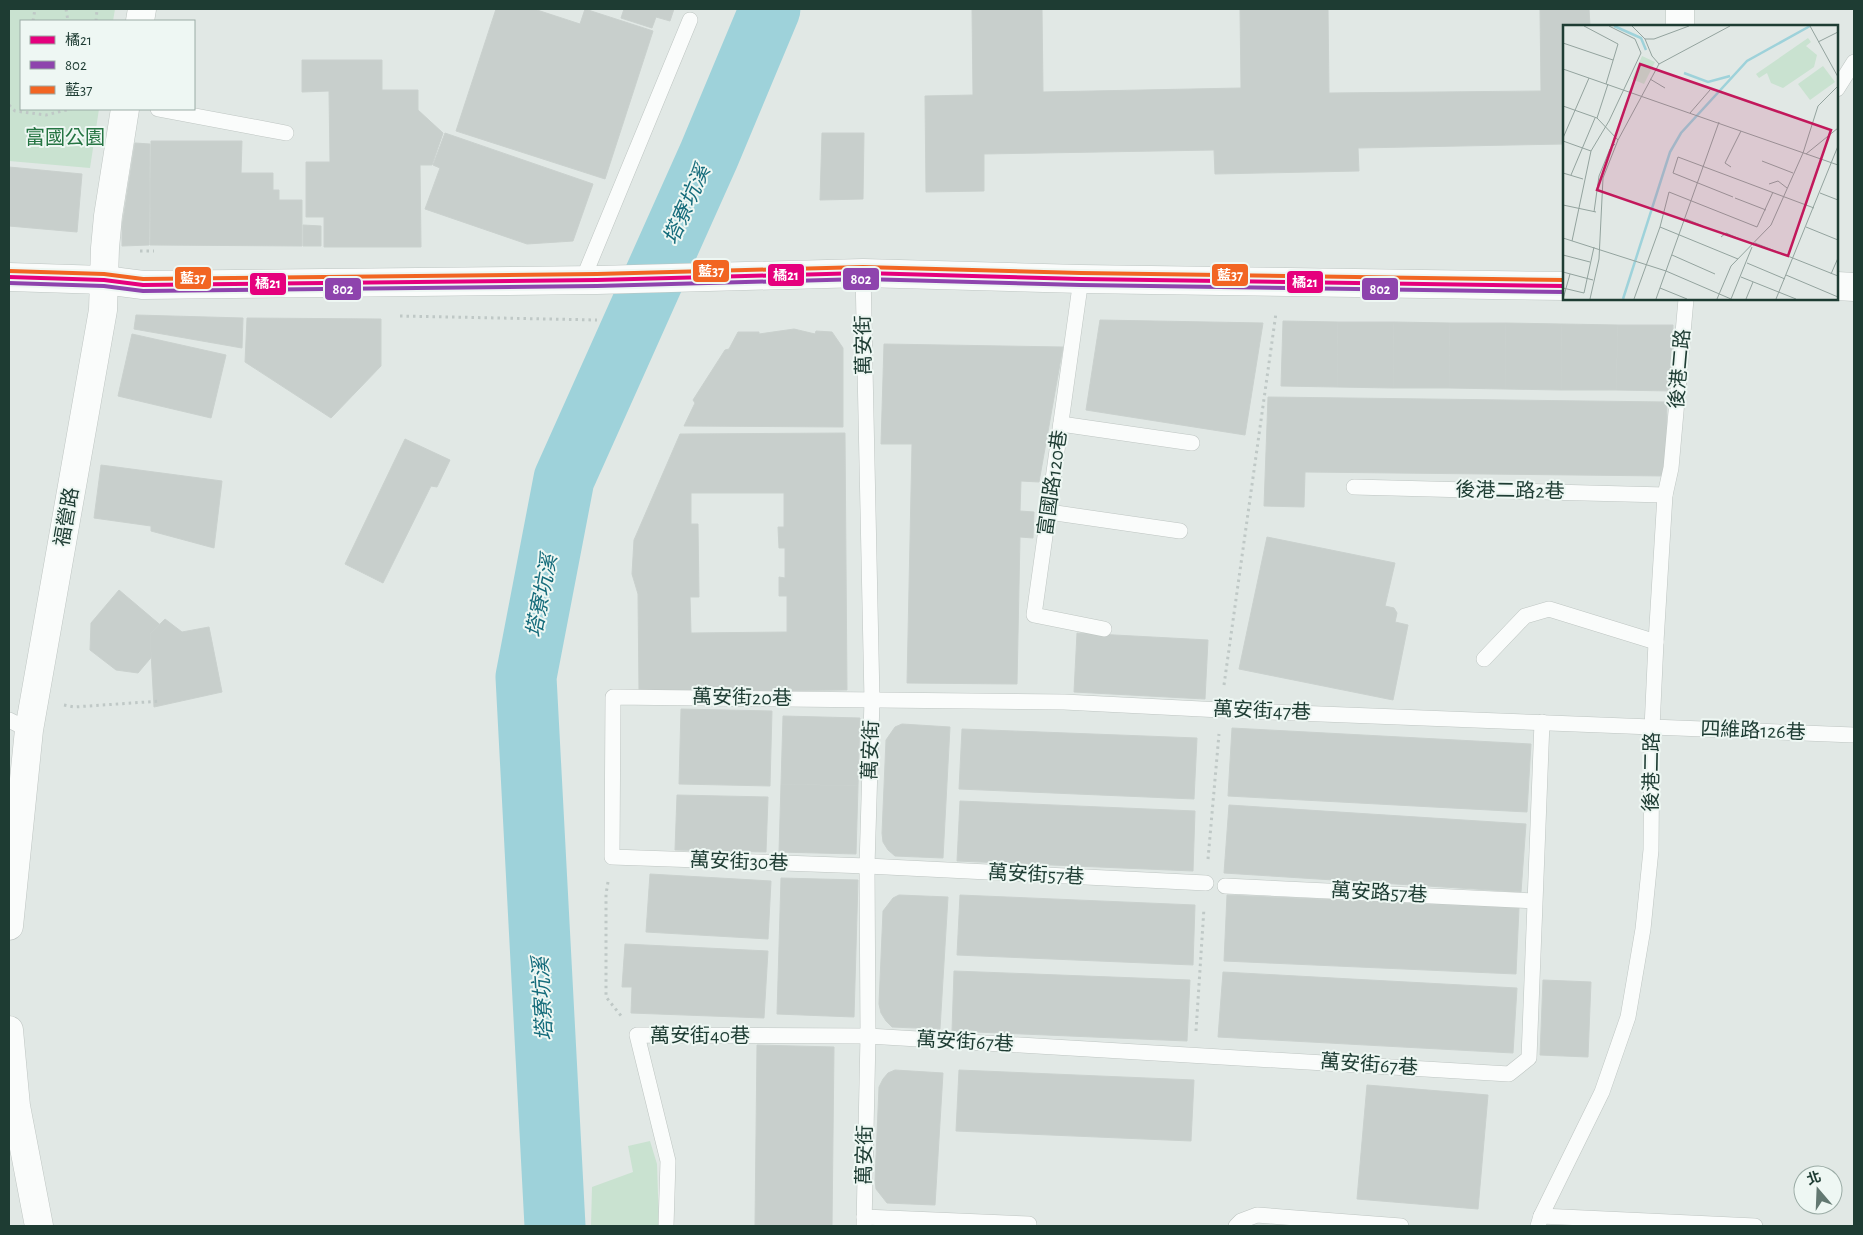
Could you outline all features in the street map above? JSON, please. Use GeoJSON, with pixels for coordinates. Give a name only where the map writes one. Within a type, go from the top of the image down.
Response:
{"type":"FeatureCollection","features":[{"type":"Feature","properties":{"kind":"street"},"geometry":{"type":"LineString","coordinates":[[1680,9],[1680,25]]}},
{"type":"Feature","properties":{"kind":"street","name":"福營路"},"geometry":{"type":"LineString","coordinates":[[9,926],[26,763],[19,725],[103,310],[108,216],[125,110]]}},
{"type":"Feature","properties":{"kind":"street"},"geometry":{"type":"LineString","coordinates":[[9,278],[104,280],[143,285],[590,280],[863,273],[1281,283],[1563,286]]}},
{"type":"Feature","properties":{"kind":"street"},"geometry":{"type":"LineString","coordinates":[[1838,286],[1854,287]]}},
{"type":"Feature","properties":{"kind":"street"},"geometry":{"type":"LineString","coordinates":[[9,1030],[16,1106],[39,1226]]}},
{"type":"Feature","properties":{"kind":"lane"},"geometry":{"type":"LineString","coordinates":[[590,280],[690,20]]}},
{"type":"Feature","properties":{"kind":"lane"},"geometry":{"type":"LineString","coordinates":[[1838,87],[1854,62]]}},
{"type":"Feature","properties":{"kind":"lane"},"geometry":{"type":"LineString","coordinates":[[163,110],[286,133]]}},
{"type":"Feature","properties":{"kind":"lane","name":"萬安街"},"geometry":{"type":"LineString","coordinates":[[863,273],[872,700],[867,866],[868,1036],[864,1222]]}},
{"type":"Feature","properties":{"kind":"lane","name":"富國路120巷"},"geometry":{"type":"LineString","coordinates":[[1081,279],[1034,616],[1104,630]]}},
{"type":"Feature","properties":{"kind":"lane","name":"後港二路"},"geometry":{"type":"LineString","coordinates":[[1539,1221],[1602,1092],[1628,1017],[1643,929],[1651,850],[1652,728],[1665,494],[1671,468],[1686,300]]}},
{"type":"Feature","properties":{"kind":"lane"},"geometry":{"type":"LineString","coordinates":[[1061,424],[1192,443]]}},
{"type":"Feature","properties":{"kind":"lane","name":"後港二路2巷"},"geometry":{"type":"LineString","coordinates":[[1354,487],[1665,494]]}},
{"type":"Feature","properties":{"kind":"lane"},"geometry":{"type":"LineString","coordinates":[[1049,512],[1180,531]]}},
{"type":"Feature","properties":{"kind":"lane"},"geometry":{"type":"LineString","coordinates":[[1484,658],[1525,616],[1549,609],[1656,642]]}},
{"type":"Feature","properties":{"kind":"lane","name":"萬安街20巷"},"geometry":{"type":"LineString","coordinates":[[612,857],[612,697],[872,700]]}},
{"type":"Feature","properties":{"kind":"lane","name":"萬安街47巷"},"geometry":{"type":"LineString","coordinates":[[872,700],[1064,702],[1652,728]]}},
{"type":"Feature","properties":{"kind":"lane","name":"萬安街67巷"},"geometry":{"type":"LineString","coordinates":[[868,1036],[1509,1074],[1529,1058],[1542,722]]}},
{"type":"Feature","properties":{"kind":"lane","name":"四維路126巷"},"geometry":{"type":"LineString","coordinates":[[1652,728],[1854,735]]}},
{"type":"Feature","properties":{"kind":"lane"},"geometry":{"type":"LineString","coordinates":[[9,790],[26,763]]}},
{"type":"Feature","properties":{"kind":"lane","name":"萬安街30巷"},"geometry":{"type":"LineString","coordinates":[[612,857],[867,866]]}},
{"type":"Feature","properties":{"kind":"lane","name":"萬安街57巷"},"geometry":{"type":"LineString","coordinates":[[867,866],[1206,883]]}},
{"type":"Feature","properties":{"kind":"lane","name":"萬安路57巷"},"geometry":{"type":"LineString","coordinates":[[1224,886],[1534,901]]}},
{"type":"Feature","properties":{"kind":"lane","name":"萬安街40巷"},"geometry":{"type":"LineString","coordinates":[[666,1226],[668,1161],[637,1035],[868,1036]]}},
{"type":"Feature","properties":{"kind":"lane"},"geometry":{"type":"LineString","coordinates":[[1236,1226],[1241,1221],[1257,1215],[1401,1226]]}},
{"type":"Feature","properties":{"kind":"lane"},"geometry":{"type":"LineString","coordinates":[[1539,1221],[1755,1226]]}},
{"type":"Feature","properties":{"kind":"lane"},"geometry":{"type":"LineString","coordinates":[[864,1222],[1029,1224]]}},
{"type":"Feature","properties":{"kind":"path"},"geometry":{"type":"LineString","coordinates":[[9,105],[15,111],[46,115],[67,110]]}},
{"type":"Feature","properties":{"kind":"path"},"geometry":{"type":"LineString","coordinates":[[1221,710],[1281,283]]}},
{"type":"Feature","properties":{"kind":"path"},"geometry":{"type":"LineString","coordinates":[[63,705],[74,707],[162,701]]}},
{"type":"Feature","properties":{"kind":"path"},"geometry":{"type":"LineString","coordinates":[[612,857],[606,894],[606,997],[637,1035]]}},
{"type":"Feature","properties":{"kind":"green space","name":"富國公園"},"geometry":{"type":"Polygon","coordinates":[[[9,9],[115,9],[113,20],[20,20],[20,110],[99,110],[90,168],[9,161],[9,9]]]}},
{"type":"Feature","properties":{"kind":"green space"},"geometry":{"type":"Polygon","coordinates":[[[650,1141],[657,1164],[659,1226],[591,1226],[592,1187],[633,1172],[628,1146],[650,1141]]]}},
{"type":"Feature","properties":{"kind":"building"},"geometry":{"type":"Polygon","coordinates":[[[496,9],[534,9],[580,24],[585,9],[653,31],[605,179],[456,131],[496,9]]]}},
{"type":"Feature","properties":{"kind":"building"},"geometry":{"type":"Polygon","coordinates":[[[624,9],[674,9],[670,21],[656,17],[652,28],[621,18],[624,9]]]}},
{"type":"Feature","properties":{"kind":"building"},"geometry":{"type":"Polygon","coordinates":[[[972,9],[1042,9],[1043,92],[1241,88],[1240,9],[1328,9],[1329,93],[1541,91],[1540,9],[1589,9],[1590,25],[1563,25],[1563,144],[1358,148],[1359,171],[1215,174],[1214,150],[984,154],[984,191],[926,192],[925,96],[973,95],[972,9]]]}},
{"type":"Feature","properties":{"kind":"building"},"geometry":{"type":"Polygon","coordinates":[[[302,60],[382,60],[382,90],[418,90],[418,110],[443,133],[432,165],[420,165],[421,247],[324,247],[324,217],[306,217],[306,162],[330,162],[329,91],[302,92],[302,60]]]}},
{"type":"Feature","properties":{"kind":"building"},"geometry":{"type":"Polygon","coordinates":[[[445,133],[593,184],[573,241],[527,244],[425,209],[440,168],[433,165],[445,133]]]}},
{"type":"Feature","properties":{"kind":"building"},"geometry":{"type":"Polygon","coordinates":[[[822,133],[864,133],[863,199],[820,200],[822,133]]]}},
{"type":"Feature","properties":{"kind":"building"},"geometry":{"type":"Polygon","coordinates":[[[151,141],[242,141],[241,173],[273,173],[273,190],[279,190],[279,200],[302,200],[302,246],[150,245],[151,141]]]}},
{"type":"Feature","properties":{"kind":"building"},"geometry":{"type":"Polygon","coordinates":[[[135,143],[150,144],[149,245],[122,246],[122,226],[135,143]]]}},
{"type":"Feature","properties":{"kind":"building"},"geometry":{"type":"Polygon","coordinates":[[[9,167],[82,174],[77,232],[9,226],[9,167]]]}},
{"type":"Feature","properties":{"kind":"building"},"geometry":{"type":"Polygon","coordinates":[[[303,225],[321,226],[321,246],[303,246],[303,225]]]}},
{"type":"Feature","properties":{"kind":"building"},"geometry":{"type":"Polygon","coordinates":[[[136,315],[243,318],[242,348],[134,329],[136,315]]]}},
{"type":"Feature","properties":{"kind":"building"},"geometry":{"type":"Polygon","coordinates":[[[247,318],[381,319],[381,366],[331,418],[245,362],[247,318]]]}},
{"type":"Feature","properties":{"kind":"building"},"geometry":{"type":"Polygon","coordinates":[[[1100,320],[1263,323],[1245,435],[1086,410],[1100,320]]]}},
{"type":"Feature","properties":{"kind":"building"},"geometry":{"type":"Polygon","coordinates":[[[1283,321],[1338,322],[1337,387],[1281,386],[1283,321]]]}},
{"type":"Feature","properties":{"kind":"building"},"geometry":{"type":"Polygon","coordinates":[[[1338,322],[1394,322],[1393,388],[1337,387],[1338,322]]]}},
{"type":"Feature","properties":{"kind":"building"},"geometry":{"type":"Polygon","coordinates":[[[1394,322],[1450,323],[1449,388],[1393,388],[1394,322]]]}},
{"type":"Feature","properties":{"kind":"building"},"geometry":{"type":"Polygon","coordinates":[[[1450,323],[1506,323],[1505,389],[1449,388],[1450,323]]]}},
{"type":"Feature","properties":{"kind":"building"},"geometry":{"type":"Polygon","coordinates":[[[1506,323],[1562,324],[1561,390],[1505,389],[1506,323]]]}},
{"type":"Feature","properties":{"kind":"building"},"geometry":{"type":"Polygon","coordinates":[[[1562,324],[1618,325],[1616,390],[1561,390],[1562,324]]]}},
{"type":"Feature","properties":{"kind":"building"},"geometry":{"type":"Polygon","coordinates":[[[1618,325],[1673,325],[1672,391],[1616,390],[1618,325]]]}},
{"type":"Feature","properties":{"kind":"building"},"geometry":{"type":"Polygon","coordinates":[[[794,329],[815,334],[816,331],[832,332],[843,348],[843,427],[684,426],[695,403],[693,400],[725,350],[729,349],[738,332],[759,332],[759,334],[794,329]]]}},
{"type":"Feature","properties":{"kind":"building"},"geometry":{"type":"Polygon","coordinates":[[[132,334],[226,355],[211,418],[118,396],[132,334]]]}},
{"type":"Feature","properties":{"kind":"building"},"geometry":{"type":"Polygon","coordinates":[[[884,344],[1063,347],[1039,482],[1021,481],[1020,511],[1034,512],[1033,538],[1020,537],[1017,684],[907,683],[912,444],[881,444],[884,344]]]}},
{"type":"Feature","properties":{"kind":"building"},"geometry":{"type":"Polygon","coordinates":[[[1268,397],[1667,402],[1665,476],[1305,472],[1304,507],[1264,506],[1268,397]]]}},
{"type":"Feature","properties":{"kind":"building"},"geometry":{"type":"Polygon","coordinates":[[[845,433],[847,690],[639,692],[638,594],[632,574],[634,540],[680,434],[845,433]],[[691,493],[691,524],[698,524],[699,597],[690,597],[691,633],[787,632],[787,596],[779,596],[779,577],[785,578],[785,548],[779,548],[778,527],[784,527],[784,493],[691,493]]]}},
{"type":"Feature","properties":{"kind":"building"},"geometry":{"type":"Polygon","coordinates":[[[405,439],[450,460],[437,487],[431,486],[383,583],[345,564],[405,439]]]}},
{"type":"Feature","properties":{"kind":"building"},"geometry":{"type":"Polygon","coordinates":[[[101,465],[222,481],[214,548],[151,531],[151,526],[94,518],[101,465]]]}},
{"type":"Feature","properties":{"kind":"building"},"geometry":{"type":"Polygon","coordinates":[[[1267,537],[1395,563],[1385,606],[1394,608],[1397,613],[1395,622],[1408,625],[1393,700],[1239,669],[1267,537]]]}},
{"type":"Feature","properties":{"kind":"building"},"geometry":{"type":"Polygon","coordinates":[[[119,590],[171,634],[138,673],[116,670],[90,650],[91,623],[119,590]]]}},
{"type":"Feature","properties":{"kind":"building"},"geometry":{"type":"Polygon","coordinates":[[[165,619],[182,632],[209,627],[222,692],[154,707],[150,634],[165,619]]]}},
{"type":"Feature","properties":{"kind":"building"},"geometry":{"type":"Polygon","coordinates":[[[1077,633],[1208,640],[1205,699],[1074,692],[1077,633]]]}},
{"type":"Feature","properties":{"kind":"building"},"geometry":{"type":"Polygon","coordinates":[[[681,709],[772,711],[770,786],[679,784],[681,709]]]}},
{"type":"Feature","properties":{"kind":"building"},"geometry":{"type":"Polygon","coordinates":[[[783,716],[860,718],[858,786],[781,784],[783,716]]]}},
{"type":"Feature","properties":{"kind":"building"},"geometry":{"type":"Polygon","coordinates":[[[902,724],[950,727],[943,858],[895,856],[883,842],[886,740],[895,727],[902,724]]]}},
{"type":"Feature","properties":{"kind":"building"},"geometry":{"type":"Polygon","coordinates":[[[1232,728],[1531,744],[1527,812],[1228,796],[1232,728]]]}},
{"type":"Feature","properties":{"kind":"building"},"geometry":{"type":"Polygon","coordinates":[[[962,729],[1197,738],[1194,799],[959,789],[962,729]]]}},
{"type":"Feature","properties":{"kind":"building"},"geometry":{"type":"Polygon","coordinates":[[[781,784],[858,786],[856,854],[779,852],[781,784]]]}},
{"type":"Feature","properties":{"kind":"building"},"geometry":{"type":"Polygon","coordinates":[[[677,795],[768,797],[766,852],[675,850],[677,795]]]}},
{"type":"Feature","properties":{"kind":"building"},"geometry":{"type":"Polygon","coordinates":[[[960,801],[1195,811],[1193,871],[957,861],[960,801]]]}},
{"type":"Feature","properties":{"kind":"building"},"geometry":{"type":"Polygon","coordinates":[[[1229,805],[1526,824],[1521,892],[1224,873],[1229,805]]]}},
{"type":"Feature","properties":{"kind":"building"},"geometry":{"type":"Polygon","coordinates":[[[650,874],[771,881],[768,939],[646,932],[650,874]]]}},
{"type":"Feature","properties":{"kind":"building"},"geometry":{"type":"Polygon","coordinates":[[[781,878],[858,880],[854,1017],[777,1014],[781,878]]]}},
{"type":"Feature","properties":{"kind":"building"},"geometry":{"type":"Polygon","coordinates":[[[899,895],[948,897],[940,1029],[892,1027],[881,1013],[879,1004],[883,911],[893,898],[899,895]]]}},
{"type":"Feature","properties":{"kind":"building"},"geometry":{"type":"Polygon","coordinates":[[[960,895],[1195,905],[1193,965],[957,955],[960,895]]]}},
{"type":"Feature","properties":{"kind":"building"},"geometry":{"type":"Polygon","coordinates":[[[1227,895],[1519,908],[1516,974],[1224,961],[1227,895]]]}},
{"type":"Feature","properties":{"kind":"building"},"geometry":{"type":"Polygon","coordinates":[[[625,944],[768,951],[764,1018],[631,1013],[632,987],[622,987],[625,944]]]}},
{"type":"Feature","properties":{"kind":"building"},"geometry":{"type":"Polygon","coordinates":[[[954,971],[1190,980],[1187,1041],[952,1031],[954,971]]]}},
{"type":"Feature","properties":{"kind":"building"},"geometry":{"type":"Polygon","coordinates":[[[1223,972],[1517,988],[1513,1053],[1218,1037],[1223,972]]]}},
{"type":"Feature","properties":{"kind":"building"},"geometry":{"type":"Polygon","coordinates":[[[1543,980],[1591,982],[1588,1057],[1540,1055],[1543,980]]]}},
{"type":"Feature","properties":{"kind":"building"},"geometry":{"type":"Polygon","coordinates":[[[757,1045],[834,1047],[832,1226],[755,1226],[757,1045]]]}},
{"type":"Feature","properties":{"kind":"building"},"geometry":{"type":"Polygon","coordinates":[[[895,1070],[943,1073],[935,1205],[887,1203],[876,1189],[879,1087],[888,1073],[895,1070]]]}},
{"type":"Feature","properties":{"kind":"building"},"geometry":{"type":"Polygon","coordinates":[[[959,1070],[1194,1080],[1191,1141],[956,1131],[959,1070]]]}},
{"type":"Feature","properties":{"kind":"building"},"geometry":{"type":"Polygon","coordinates":[[[1367,1085],[1488,1095],[1478,1209],[1357,1199],[1367,1085]]]}},
{"type":"Feature","properties":{"kind":"waterway","name":"塔寮坑溪"},"geometry":{"type":"LineString","coordinates":[[555,1226],[526,677],[564,479],[709,155],[770,9]]}},
{"type":"Feature","properties":{"kind":"transit line","name":"藍37"},"geometry":{"type":"LineString","coordinates":[[9,271],[104,274],[143,279],[597,274],[863,267],[1081,273],[1563,280]]}},
{"type":"Feature","properties":{"kind":"transit line","name":"橘21"},"geometry":{"type":"LineString","coordinates":[[9,277],[104,280],[143,285],[597,280],[863,273],[1081,279],[1563,286]]}},
{"type":"Feature","properties":{"kind":"transit line","name":"802"},"geometry":{"type":"LineString","coordinates":[[9,283],[104,286],[143,291],[597,286],[863,279],[1081,285],[1563,292]]}}]}
